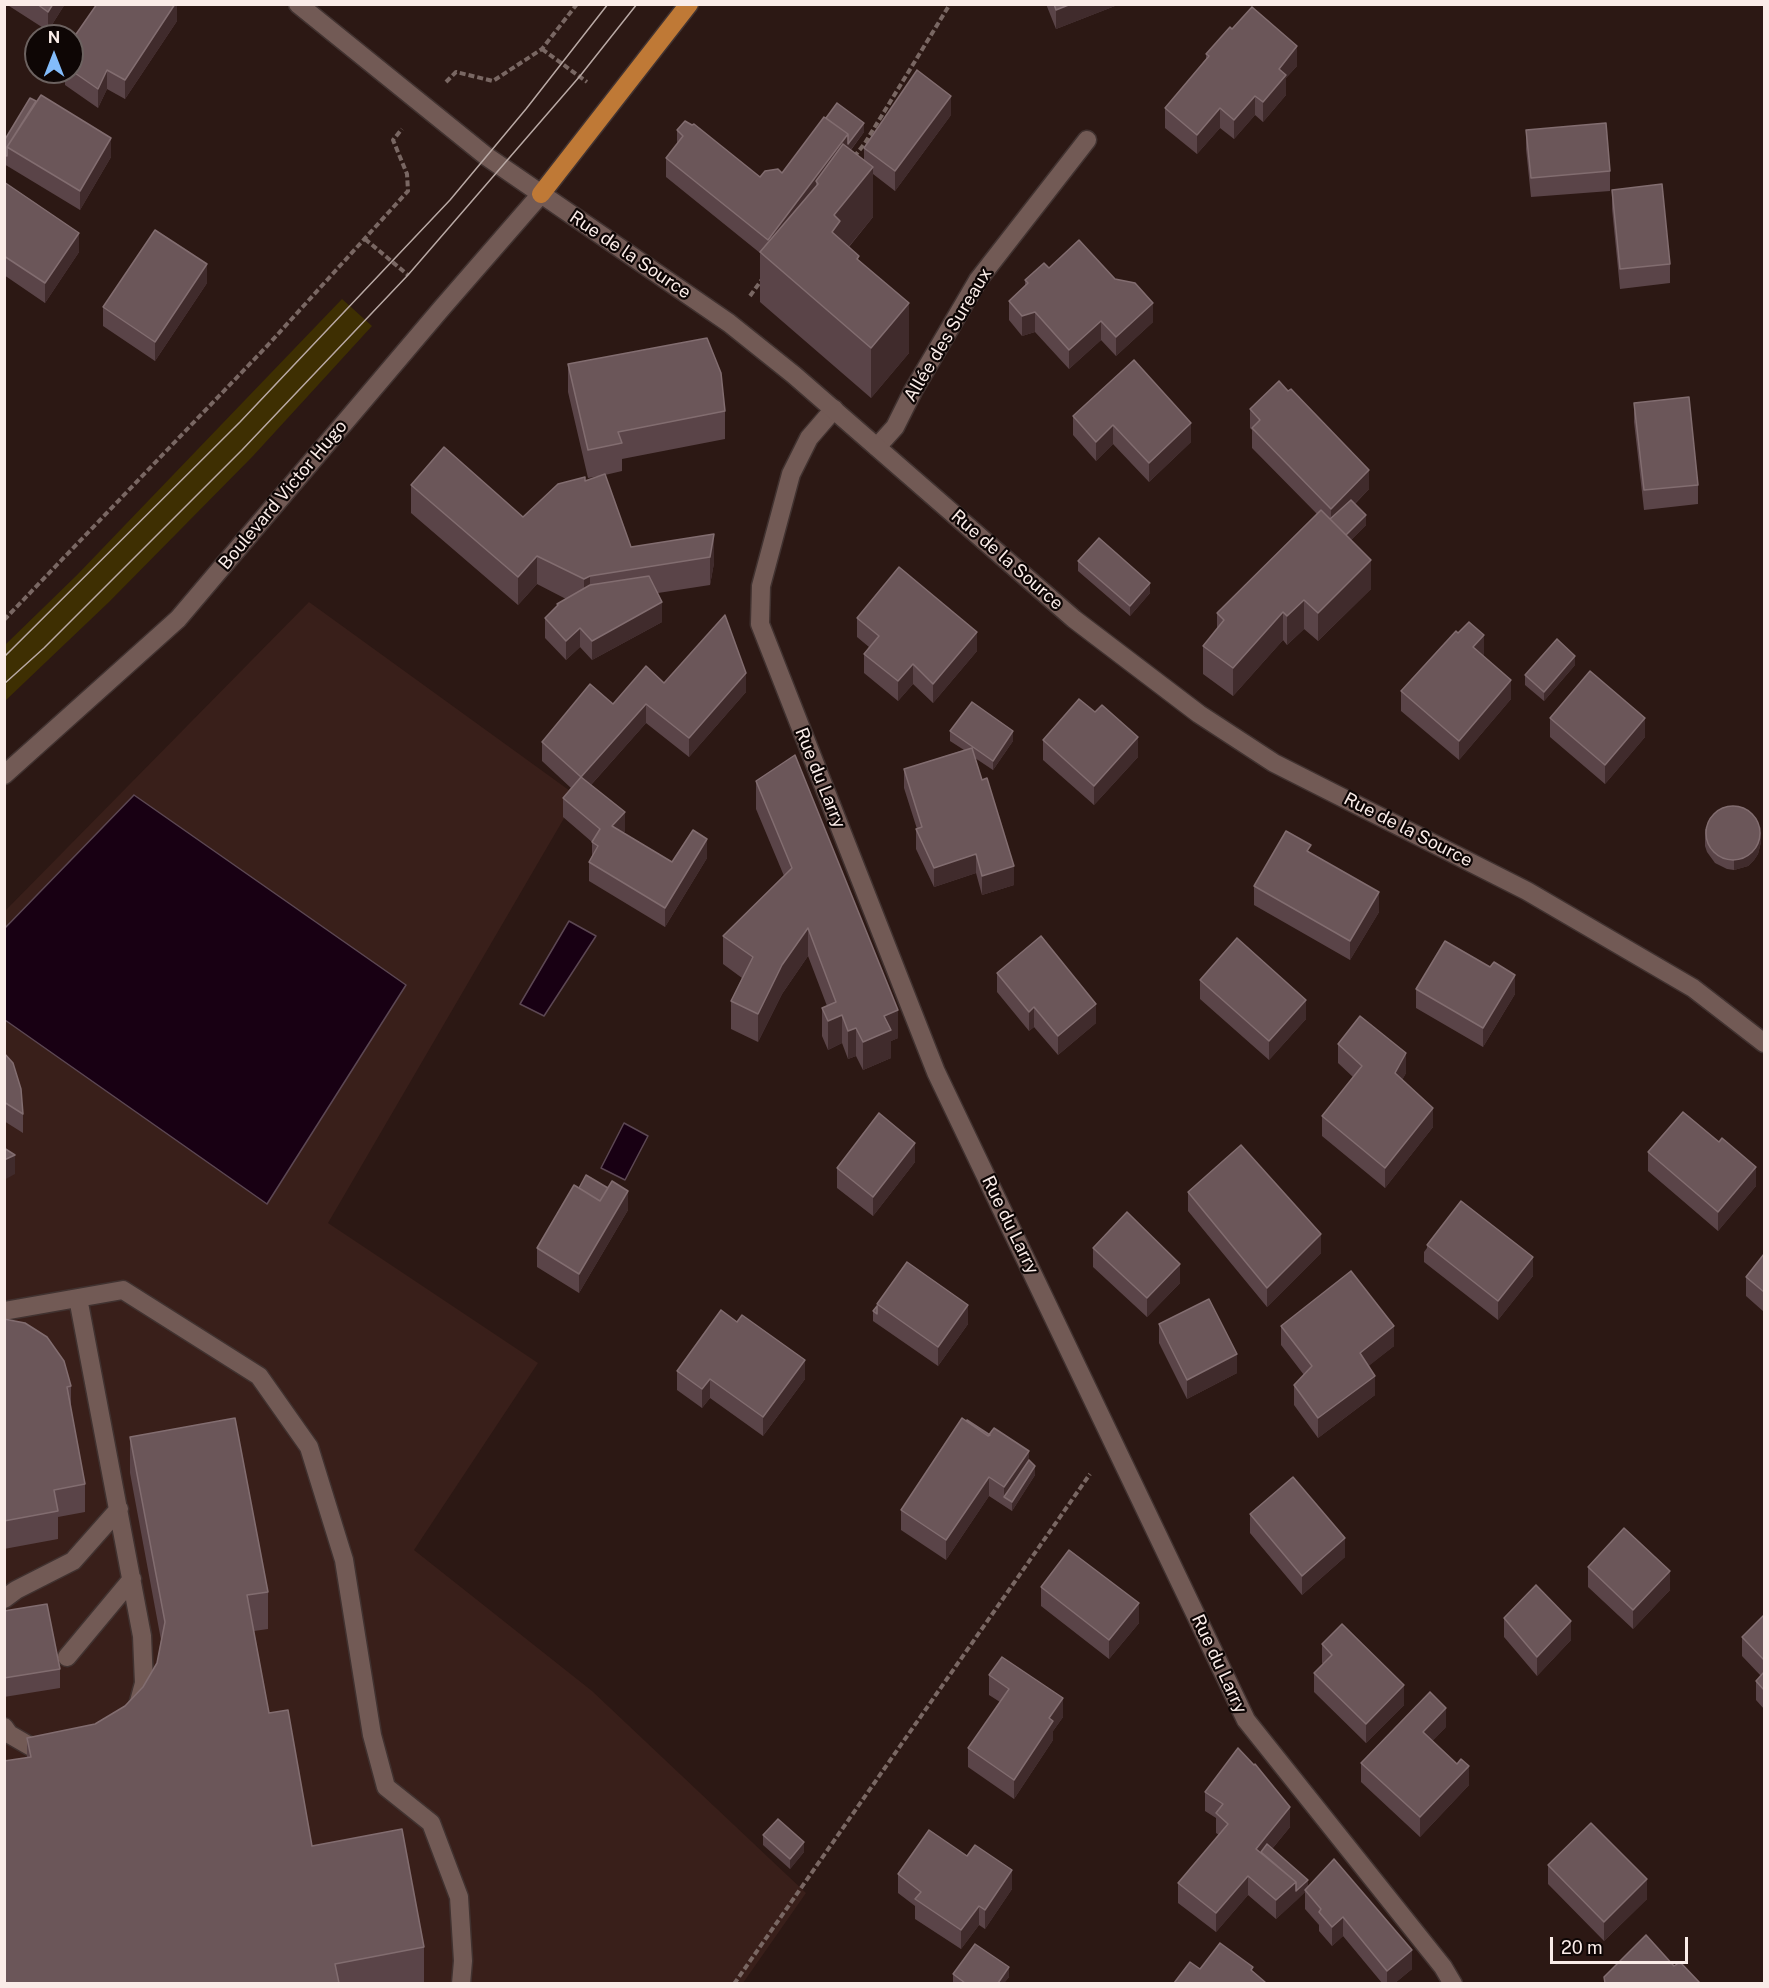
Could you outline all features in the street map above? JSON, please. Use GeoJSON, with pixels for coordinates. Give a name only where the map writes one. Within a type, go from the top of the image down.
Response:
{"type":"FeatureCollection","features":[{"type":"Feature","properties":{"kind":"main road","name":"Rue de la Source"},"geometry":{"type":"LineString","coordinates":[[298,4],[486,156],[729,323],[834,409],[1074,619],[1199,714],[1274,763],[1538,897],[1693,988],[1764,1043]]}},
{"type":"Feature","properties":{"kind":"main road"},"geometry":{"type":"LineString","coordinates":[[542,194],[689,4]]}},
{"type":"Feature","properties":{"kind":"main road","name":"Allée des Sureaux"},"geometry":{"type":"LineString","coordinates":[[878,447],[895,427],[913,391],[978,280],[1087,140]]}},
{"type":"Feature","properties":{"kind":"main road","name":"Boulevard Victor Hugo"},"geometry":{"type":"LineString","coordinates":[[4,775],[178,619],[441,309],[542,194]]}},
{"type":"Feature","properties":{"kind":"main road","name":"Rue du Larry"},"geometry":{"type":"LineString","coordinates":[[834,409],[809,438],[791,474],[761,586],[760,624],[936,1072],[1245,1720],[1436,1958],[1453,1983]]}},
{"type":"Feature","properties":{"kind":"main road"},"geometry":{"type":"LineString","coordinates":[[4,1311],[123,1290],[259,1376],[309,1447],[344,1560],[372,1735],[386,1787],[431,1823],[459,1897],[464,1961],[461,1983]]}},
{"type":"Feature","properties":{"kind":"main road"},"geometry":{"type":"LineString","coordinates":[[78,1298],[142,1636],[144,1683],[136,1715],[128,1723]]}},
{"type":"Feature","properties":{"kind":"main road"},"geometry":{"type":"LineString","coordinates":[[4,1599],[16,1590],[73,1561],[119,1509]]}},
{"type":"Feature","properties":{"kind":"main road"},"geometry":{"type":"LineString","coordinates":[[67,1657],[132,1579]]}},
{"type":"Feature","properties":{"kind":"main road"},"geometry":{"type":"LineString","coordinates":[[4,1727],[9,1734],[45,1756],[62,1755]]}},
{"type":"Feature","properties":{"kind":"path"},"geometry":{"type":"LineString","coordinates":[[456,72],[493,81],[542,49],[577,4]]}},
{"type":"Feature","properties":{"kind":"path"},"geometry":{"type":"LineString","coordinates":[[851,162],[950,4]]}},
{"type":"Feature","properties":{"kind":"path"},"geometry":{"type":"LineString","coordinates":[[542,49],[613,102]]}},
{"type":"Feature","properties":{"kind":"path"},"geometry":{"type":"LineString","coordinates":[[4,620],[268,345],[408,191],[407,174],[393,140]]}},
{"type":"Feature","properties":{"kind":"path"},"geometry":{"type":"LineString","coordinates":[[365,239],[408,275]]}},
{"type":"Feature","properties":{"kind":"path"},"geometry":{"type":"LineString","coordinates":[[729,323],[765,276]]}},
{"type":"Feature","properties":{"kind":"path"},"geometry":{"type":"LineString","coordinates":[[734,1983],[1113,1442]]}},
{"type":"Feature","properties":{"kind":"shaded area"},"geometry":{"type":"Polygon","coordinates":[[[342,299],[372,326],[253,456],[109,602],[5,701],[5,645],[77,575],[342,299]]]}},
{"type":"Feature","properties":{"kind":"shaded area"},"geometry":{"type":"Polygon","coordinates":[[[309,602],[577,796],[328,1223],[538,1363],[414,1550],[592,1691],[806,1893],[743,1983],[5,1984],[5,911],[309,602]]]}},
{"type":"Feature","properties":{"kind":"shaded area"},"geometry":{"type":"Polygon","coordinates":[[[134,795],[406,985],[267,1204],[5,1020],[5,928],[134,795]]]}},
{"type":"Feature","properties":{"kind":"shaded area"},"geometry":{"type":"Polygon","coordinates":[[[569,921],[596,936],[544,1016],[520,1004],[569,921]]]}},
{"type":"Feature","properties":{"kind":"shaded area"},"geometry":{"type":"Polygon","coordinates":[[[624,1123],[648,1136],[625,1180],[601,1168],[624,1123]]]}},
{"type":"Feature","properties":{"kind":"building"},"geometry":{"type":"Polygon","coordinates":[[[37,4],[53,4],[48,12],[37,4]]]}},
{"type":"Feature","properties":{"kind":"building"},"geometry":{"type":"Polygon","coordinates":[[[97,4],[175,4],[125,80],[107,70],[98,89],[84,79],[83,24],[97,4]]]}},
{"type":"Feature","properties":{"kind":"building"},"geometry":{"type":"Polygon","coordinates":[[[1054,4],[1071,4],[1056,10],[1054,4]]]}},
{"type":"Feature","properties":{"kind":"building"},"geometry":{"type":"Polygon","coordinates":[[[1252,7],[1297,46],[1279,69],[1286,75],[1263,102],[1255,96],[1234,120],[1220,108],[1197,135],[1165,108],[1209,56],[1206,54],[1252,7]]]}},
{"type":"Feature","properties":{"kind":"building"},"geometry":{"type":"Polygon","coordinates":[[[917,70],[951,96],[895,171],[864,148],[917,70]]]}},
{"type":"Feature","properties":{"kind":"building"},"geometry":{"type":"Polygon","coordinates":[[[41,95],[111,138],[80,191],[7,147],[41,95]]]}},
{"type":"Feature","properties":{"kind":"building"},"geometry":{"type":"Polygon","coordinates":[[[30,98],[36,101],[7,147],[7,156],[4,155],[4,141],[30,98]]]}},
{"type":"Feature","properties":{"kind":"building"},"geometry":{"type":"Polygon","coordinates":[[[837,103],[864,123],[848,144],[848,134],[826,118],[837,103]]]}},
{"type":"Feature","properties":{"kind":"building"},"geometry":{"type":"Polygon","coordinates":[[[824,117],[848,134],[768,240],[666,158],[683,136],[677,130],[685,121],[694,124],[760,177],[765,171],[778,169],[782,173],[824,117]]]}},
{"type":"Feature","properties":{"kind":"building"},"geometry":{"type":"Polygon","coordinates":[[[1606,123],[1610,171],[1531,178],[1526,130],[1606,123]]]}},
{"type":"Feature","properties":{"kind":"building"},"geometry":{"type":"Polygon","coordinates":[[[843,144],[873,167],[834,215],[840,221],[832,232],[859,256],[857,259],[909,303],[871,348],[760,252],[818,184],[816,181],[843,144]]]}},
{"type":"Feature","properties":{"kind":"building"},"geometry":{"type":"Polygon","coordinates":[[[4,182],[79,233],[45,283],[4,256],[4,182]]]}},
{"type":"Feature","properties":{"kind":"building"},"geometry":{"type":"Polygon","coordinates":[[[1662,184],[1670,264],[1620,269],[1612,190],[1662,184]]]}},
{"type":"Feature","properties":{"kind":"building"},"geometry":{"type":"Polygon","coordinates":[[[155,230],[207,264],[155,342],[103,307],[155,230]]]}},
{"type":"Feature","properties":{"kind":"building"},"geometry":{"type":"Polygon","coordinates":[[[1079,240],[1115,279],[1135,283],[1153,303],[1116,337],[1101,321],[1069,350],[1035,312],[1022,316],[1009,301],[1028,283],[1025,280],[1044,263],[1049,268],[1079,240]]]}},
{"type":"Feature","properties":{"kind":"building"},"geometry":{"type":"Polygon","coordinates":[[[707,338],[721,373],[725,411],[618,432],[622,443],[588,450],[568,364],[707,338]]]}},
{"type":"Feature","properties":{"kind":"building"},"geometry":{"type":"Polygon","coordinates":[[[1134,360],[1191,423],[1149,463],[1113,425],[1096,442],[1073,416],[1134,360]]]}},
{"type":"Feature","properties":{"kind":"building"},"geometry":{"type":"Polygon","coordinates":[[[1279,381],[1288,391],[1291,389],[1369,470],[1331,509],[1252,428],[1260,420],[1250,409],[1279,381]]]}},
{"type":"Feature","properties":{"kind":"building"},"geometry":{"type":"Polygon","coordinates":[[[1689,397],[1698,485],[1644,490],[1634,403],[1689,397]]]}},
{"type":"Feature","properties":{"kind":"building"},"geometry":{"type":"Polygon","coordinates":[[[444,447],[523,517],[558,484],[585,477],[585,481],[605,474],[631,547],[714,534],[710,557],[590,576],[584,579],[537,556],[518,577],[411,485],[444,447]]]}},
{"type":"Feature","properties":{"kind":"building"},"geometry":{"type":"Polygon","coordinates":[[[1351,500],[1366,515],[1346,535],[1330,519],[1351,500]]]}},
{"type":"Feature","properties":{"kind":"building"},"geometry":{"type":"Polygon","coordinates":[[[1321,510],[1371,560],[1318,613],[1304,600],[1287,616],[1283,612],[1233,668],[1203,646],[1224,620],[1217,613],[1321,510]]]}},
{"type":"Feature","properties":{"kind":"building"},"geometry":{"type":"Polygon","coordinates":[[[1099,538],[1150,583],[1130,606],[1078,561],[1099,538]]]}},
{"type":"Feature","properties":{"kind":"building"},"geometry":{"type":"Polygon","coordinates":[[[899,567],[977,632],[933,684],[913,664],[898,681],[864,654],[879,636],[857,618],[899,567]]]}},
{"type":"Feature","properties":{"kind":"building"},"geometry":{"type":"Polygon","coordinates":[[[649,576],[662,602],[592,641],[580,628],[566,641],[545,618],[557,604],[590,585],[649,576]]]}},
{"type":"Feature","properties":{"kind":"building"},"geometry":{"type":"Polygon","coordinates":[[[725,615],[746,673],[689,738],[646,704],[581,777],[542,742],[590,684],[613,704],[646,666],[664,683],[725,615]]]}},
{"type":"Feature","properties":{"kind":"building"},"geometry":{"type":"Polygon","coordinates":[[[1469,622],[1484,635],[1473,647],[1511,680],[1459,741],[1401,691],[1456,631],[1458,633],[1469,622]]]}},
{"type":"Feature","properties":{"kind":"building"},"geometry":{"type":"Polygon","coordinates":[[[1557,639],[1575,656],[1544,692],[1525,675],[1557,639]]]}},
{"type":"Feature","properties":{"kind":"building"},"geometry":{"type":"Polygon","coordinates":[[[1590,671],[1645,718],[1605,765],[1550,718],[1590,671]]]}},
{"type":"Feature","properties":{"kind":"building"},"geometry":{"type":"Polygon","coordinates":[[[1079,699],[1095,712],[1102,705],[1138,737],[1094,786],[1043,740],[1079,699]]]}},
{"type":"Feature","properties":{"kind":"building"},"geometry":{"type":"Polygon","coordinates":[[[972,702],[1013,731],[993,761],[950,731],[972,702]]]}},
{"type":"Feature","properties":{"kind":"building"},"geometry":{"type":"Polygon","coordinates":[[[972,748],[982,780],[987,778],[1014,866],[982,876],[976,854],[934,868],[916,829],[922,827],[904,769],[972,748]]]}},
{"type":"Feature","properties":{"kind":"building"},"geometry":{"type":"Polygon","coordinates":[[[795,755],[898,1010],[884,1016],[891,1030],[863,1042],[856,1028],[848,1031],[842,1015],[828,1021],[822,1008],[836,1002],[808,928],[782,965],[758,1014],[731,1001],[753,957],[723,936],[792,868],[756,781],[795,755]]]}},
{"type":"Feature","properties":{"kind":"building"},"geometry":{"type":"Polygon","coordinates":[[[581,777],[625,812],[612,826],[672,862],[693,830],[707,839],[665,908],[589,862],[598,846],[592,842],[600,829],[563,798],[581,777]]]}},
{"type":"Feature","properties":{"kind":"building"},"geometry":{"type":"Polygon","coordinates":[[[1728,806],[1738,806],[1748,810],[1756,818],[1760,833],[1756,848],[1748,856],[1738,860],[1728,860],[1718,856],[1710,848],[1706,838],[1706,828],[1710,818],[1718,810],[1728,806]]]}},
{"type":"Feature","properties":{"kind":"building"},"geometry":{"type":"Polygon","coordinates":[[[1286,831],[1311,845],[1307,851],[1379,892],[1350,941],[1254,886],[1286,831]]]}},
{"type":"Feature","properties":{"kind":"building"},"geometry":{"type":"Polygon","coordinates":[[[1041,936],[1096,1004],[1058,1036],[1034,1007],[1029,1012],[997,973],[1041,936]]]}},
{"type":"Feature","properties":{"kind":"building"},"geometry":{"type":"Polygon","coordinates":[[[1237,938],[1306,1000],[1269,1041],[1200,980],[1237,938]]]}},
{"type":"Feature","properties":{"kind":"building"},"geometry":{"type":"Polygon","coordinates":[[[1445,941],[1490,967],[1494,962],[1515,975],[1483,1028],[1416,989],[1445,941]]]}},
{"type":"Feature","properties":{"kind":"building"},"geometry":{"type":"Polygon","coordinates":[[[1360,1016],[1406,1053],[1395,1073],[1433,1108],[1385,1168],[1322,1116],[1362,1066],[1338,1044],[1360,1016]]]}},
{"type":"Feature","properties":{"kind":"building"},"geometry":{"type":"Polygon","coordinates":[[[4,1053],[13,1063],[21,1089],[23,1114],[4,1102],[4,1053]]]}},
{"type":"Feature","properties":{"kind":"building"},"geometry":{"type":"Polygon","coordinates":[[[1683,1112],[1719,1142],[1722,1138],[1756,1167],[1718,1212],[1648,1152],[1683,1112]]]}},
{"type":"Feature","properties":{"kind":"building"},"geometry":{"type":"Polygon","coordinates":[[[879,1113],[915,1143],[873,1197],[837,1168],[879,1113]]]}},
{"type":"Feature","properties":{"kind":"building"},"geometry":{"type":"Polygon","coordinates":[[[1241,1145],[1321,1234],[1267,1288],[1188,1192],[1241,1145]]]}},
{"type":"Feature","properties":{"kind":"building"},"geometry":{"type":"Polygon","coordinates":[[[4,1148],[15,1155],[4,1160],[4,1148]]]}},
{"type":"Feature","properties":{"kind":"building"},"geometry":{"type":"Polygon","coordinates":[[[586,1175],[608,1188],[600,1201],[579,1188],[586,1175]]]}},
{"type":"Feature","properties":{"kind":"building"},"geometry":{"type":"Polygon","coordinates":[[[612,1181],[628,1191],[579,1274],[537,1248],[574,1185],[600,1201],[612,1181]]]}},
{"type":"Feature","properties":{"kind":"building"},"geometry":{"type":"Polygon","coordinates":[[[1461,1201],[1533,1257],[1498,1301],[1427,1245],[1461,1201]]]}},
{"type":"Feature","properties":{"kind":"building"},"geometry":{"type":"Polygon","coordinates":[[[1127,1212],[1180,1264],[1147,1298],[1093,1248],[1127,1212]]]}},
{"type":"Feature","properties":{"kind":"building"},"geometry":{"type":"Polygon","coordinates":[[[1764,1254],[1764,1292],[1746,1277],[1764,1254]]]}},
{"type":"Feature","properties":{"kind":"building"},"geometry":{"type":"Polygon","coordinates":[[[907,1262],[968,1305],[938,1347],[877,1304],[907,1262]]]}},
{"type":"Feature","properties":{"kind":"building"},"geometry":{"type":"Polygon","coordinates":[[[1351,1271],[1394,1326],[1360,1353],[1375,1376],[1318,1418],[1294,1385],[1312,1366],[1281,1326],[1351,1271]]]}},
{"type":"Feature","properties":{"kind":"building"},"geometry":{"type":"Polygon","coordinates":[[[1209,1299],[1237,1354],[1187,1380],[1159,1324],[1209,1299]]]}},
{"type":"Feature","properties":{"kind":"building"},"geometry":{"type":"Polygon","coordinates":[[[721,1310],[737,1322],[742,1315],[805,1360],[763,1417],[710,1379],[702,1389],[677,1371],[721,1310]]]}},
{"type":"Feature","properties":{"kind":"building"},"geometry":{"type":"Polygon","coordinates":[[[4,1319],[25,1323],[47,1337],[64,1361],[71,1386],[67,1387],[85,1484],[54,1490],[58,1511],[4,1521],[4,1319]]]}},
{"type":"Feature","properties":{"kind":"building"},"geometry":{"type":"Polygon","coordinates":[[[235,1418],[268,1592],[247,1595],[269,1713],[288,1710],[312,1846],[402,1829],[424,1947],[335,1964],[339,1983],[4,1983],[4,1761],[31,1757],[27,1738],[95,1724],[125,1706],[143,1687],[157,1663],[165,1622],[130,1437],[235,1418]]]}},
{"type":"Feature","properties":{"kind":"building"},"geometry":{"type":"Polygon","coordinates":[[[962,1418],[988,1436],[994,1428],[1029,1451],[1004,1487],[989,1477],[946,1540],[901,1510],[962,1418]]]}},
{"type":"Feature","properties":{"kind":"building"},"geometry":{"type":"Polygon","coordinates":[[[967,1420],[990,1435],[988,1436],[967,1420]]]}},
{"type":"Feature","properties":{"kind":"building"},"geometry":{"type":"Polygon","coordinates":[[[1029,1460],[1035,1466],[1012,1502],[1004,1497],[1029,1460]]]}},
{"type":"Feature","properties":{"kind":"building"},"geometry":{"type":"Polygon","coordinates":[[[1293,1477],[1345,1538],[1302,1576],[1250,1514],[1293,1477]]]}},
{"type":"Feature","properties":{"kind":"building"},"geometry":{"type":"Polygon","coordinates":[[[1624,1528],[1670,1571],[1633,1610],[1588,1567],[1624,1528]]]}},
{"type":"Feature","properties":{"kind":"building"},"geometry":{"type":"Polygon","coordinates":[[[1069,1550],[1139,1603],[1109,1640],[1041,1587],[1069,1550]]]}},
{"type":"Feature","properties":{"kind":"building"},"geometry":{"type":"Polygon","coordinates":[[[1536,1585],[1571,1621],[1537,1657],[1504,1618],[1536,1585]]]}},
{"type":"Feature","properties":{"kind":"building"},"geometry":{"type":"Polygon","coordinates":[[[47,1604],[60,1669],[4,1678],[4,1611],[47,1604]]]}},
{"type":"Feature","properties":{"kind":"building"},"geometry":{"type":"Polygon","coordinates":[[[1764,1615],[1764,1660],[1742,1637],[1764,1615]]]}},
{"type":"Feature","properties":{"kind":"building"},"geometry":{"type":"Polygon","coordinates":[[[1342,1624],[1404,1685],[1366,1724],[1314,1673],[1332,1655],[1322,1644],[1342,1624]]]}},
{"type":"Feature","properties":{"kind":"building"},"geometry":{"type":"Polygon","coordinates":[[[1002,1657],[1063,1698],[1049,1718],[1053,1721],[1014,1780],[968,1748],[1009,1689],[989,1675],[1002,1657]]]}},
{"type":"Feature","properties":{"kind":"building"},"geometry":{"type":"Polygon","coordinates":[[[1764,1672],[1764,1690],[1756,1681],[1764,1672]]]}},
{"type":"Feature","properties":{"kind":"building"},"geometry":{"type":"Polygon","coordinates":[[[1430,1692],[1446,1708],[1423,1732],[1457,1764],[1461,1759],[1469,1766],[1420,1817],[1361,1763],[1430,1692]]]}},
{"type":"Feature","properties":{"kind":"building"},"geometry":{"type":"Polygon","coordinates":[[[1238,1748],[1255,1764],[1290,1807],[1256,1849],[1296,1882],[1276,1900],[1248,1876],[1216,1913],[1178,1883],[1228,1824],[1216,1813],[1223,1804],[1205,1792],[1238,1748]]]}},
{"type":"Feature","properties":{"kind":"building"},"geometry":{"type":"Polygon","coordinates":[[[778,1819],[804,1842],[790,1859],[763,1835],[778,1819]]]}},
{"type":"Feature","properties":{"kind":"building"},"geometry":{"type":"Polygon","coordinates":[[[1591,1823],[1647,1879],[1604,1922],[1548,1865],[1591,1823]]]}},
{"type":"Feature","properties":{"kind":"building"},"geometry":{"type":"Polygon","coordinates":[[[929,1830],[967,1856],[975,1845],[1012,1870],[985,1910],[979,1906],[961,1930],[915,1899],[921,1892],[898,1874],[929,1830]]]}},
{"type":"Feature","properties":{"kind":"building"},"geometry":{"type":"Polygon","coordinates":[[[1267,1844],[1308,1880],[1296,1891],[1296,1882],[1261,1852],[1267,1844]]]}},
{"type":"Feature","properties":{"kind":"building"},"geometry":{"type":"Polygon","coordinates":[[[1334,1859],[1412,1950],[1387,1971],[1343,1917],[1332,1927],[1305,1890],[1334,1859]]]}},
{"type":"Feature","properties":{"kind":"building"},"geometry":{"type":"Polygon","coordinates":[[[1646,1935],[1674,1966],[1680,1962],[1700,1983],[1605,1983],[1604,1977],[1646,1935]]]}},
{"type":"Feature","properties":{"kind":"building"},"geometry":{"type":"Polygon","coordinates":[[[1220,1943],[1253,1967],[1251,1970],[1265,1982],[1174,1983],[1190,1962],[1200,1969],[1220,1943]]]}},
{"type":"Feature","properties":{"kind":"building"},"geometry":{"type":"Polygon","coordinates":[[[975,1944],[1009,1967],[998,1983],[965,1983],[953,1974],[975,1944]]]}},
{"type":"Feature","properties":{"kind":"tram line"},"geometry":{"type":"LineString","coordinates":[[4,657],[240,422],[450,200],[526,109],[608,4]]}},
{"type":"Feature","properties":{"kind":"tram line"},"geometry":{"type":"LineString","coordinates":[[4,684],[44,648],[242,450],[408,275],[580,76],[637,4]]}}]}
